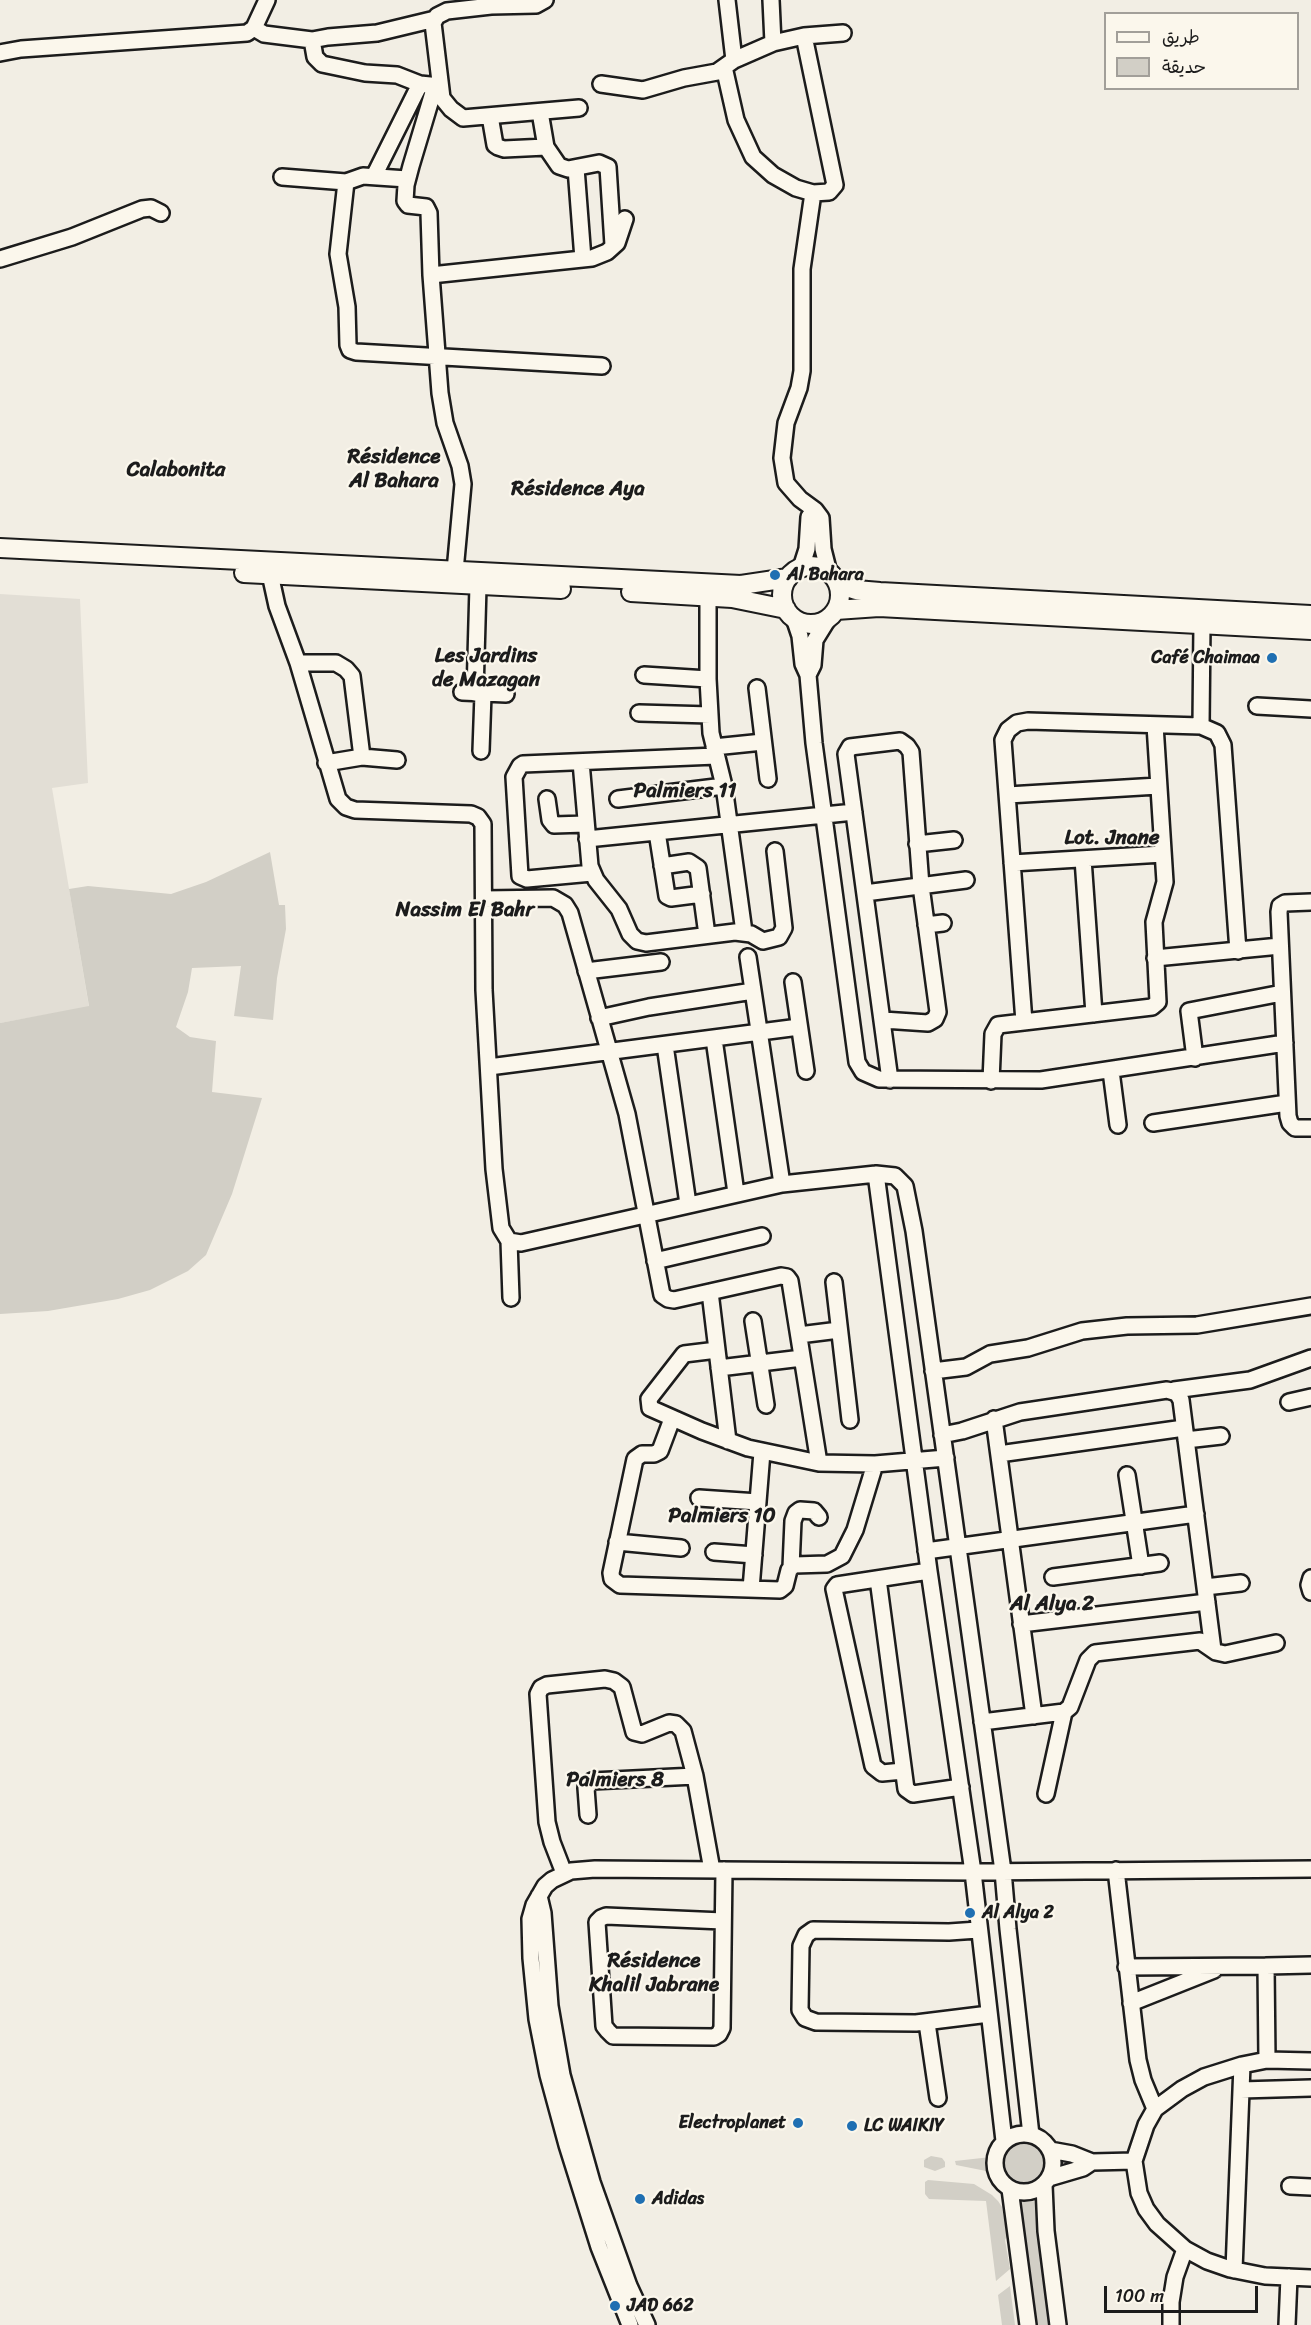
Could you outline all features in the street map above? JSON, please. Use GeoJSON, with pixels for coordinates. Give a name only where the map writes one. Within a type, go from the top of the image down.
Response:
{"type":"FeatureCollection","features":[{"type":"Feature","properties":{"kind":"main road"},"geometry":{"type":"LineString","coordinates":[[0,548],[741,585],[815,567],[856,590],[1311,615]]}},
{"type":"Feature","properties":{"kind":"main road"},"geometry":{"type":"LineString","coordinates":[[0,560],[750,600],[790,613],[810,624],[832,615],[879,607],[1311,630]]}},
{"type":"Feature","properties":{"kind":"main road"},"geometry":{"type":"LineString","coordinates":[[790,613],[782,596],[794,573]]}},
{"type":"Feature","properties":{"kind":"main road"},"geometry":{"type":"LineString","coordinates":[[832,615],[840,600],[833,578]]}},
{"type":"Feature","properties":{"kind":"street"},"geometry":{"type":"LineString","coordinates":[[0,53],[21,49],[247,33],[254,28],[267,0]]}},
{"type":"Feature","properties":{"kind":"street"},"geometry":{"type":"LineString","coordinates":[[455,571],[464,484],[444,415],[431,275],[429,213],[424,207],[408,205],[406,202],[407,180],[431,85],[435,19],[447,11],[490,6],[536,5],[545,0]]}},
{"type":"Feature","properties":{"kind":"street"},"geometry":{"type":"LineString","coordinates":[[727,0],[729,64],[736,120],[753,157],[785,183],[813,193],[829,192],[835,185],[804,36]]}},
{"type":"Feature","properties":{"kind":"street"},"geometry":{"type":"LineString","coordinates":[[771,0],[773,43]]}},
{"type":"Feature","properties":{"kind":"street"},"geometry":{"type":"LineString","coordinates":[[254,28],[264,34],[312,40],[378,33],[435,19]]}},
{"type":"Feature","properties":{"kind":"street"},"geometry":{"type":"LineString","coordinates":[[601,84],[643,90],[684,78],[717,72],[773,43],[804,36],[843,33]]}},
{"type":"Feature","properties":{"kind":"street"},"geometry":{"type":"LineString","coordinates":[[312,40],[315,57],[322,64],[365,74],[397,75],[431,85],[451,110],[463,118],[579,108]]}},
{"type":"Feature","properties":{"kind":"street"},"geometry":{"type":"LineString","coordinates":[[374,176],[431,85]]}},
{"type":"Feature","properties":{"kind":"street"},"geometry":{"type":"LineString","coordinates":[[540,112],[546,147],[561,168],[576,168],[599,163],[606,165],[609,170],[613,246]]}},
{"type":"Feature","properties":{"kind":"street"},"geometry":{"type":"LineString","coordinates":[[490,116],[495,145],[498,147],[504,149],[546,147]]}},
{"type":"Feature","properties":{"kind":"street"},"geometry":{"type":"LineString","coordinates":[[576,168],[583,259]]}},
{"type":"Feature","properties":{"kind":"street"},"geometry":{"type":"LineString","coordinates":[[282,177],[346,182],[363,176],[407,180]]}},
{"type":"Feature","properties":{"kind":"street"},"geometry":{"type":"LineString","coordinates":[[346,182],[338,254],[347,307],[349,348],[356,352],[602,366]]}},
{"type":"Feature","properties":{"kind":"street"},"geometry":{"type":"LineString","coordinates":[[813,193],[802,269],[802,371],[799,388],[786,423],[782,458],[786,483],[821,518],[823,549],[833,578]]}},
{"type":"Feature","properties":{"kind":"street"},"geometry":{"type":"LineString","coordinates":[[0,259],[72,237],[142,209],[151,208],[161,213]]}},
{"type":"Feature","properties":{"kind":"street"},"geometry":{"type":"LineString","coordinates":[[431,275],[599,256],[613,246],[621,234],[625,219]]}},
{"type":"Feature","properties":{"kind":"street"},"geometry":{"type":"LineString","coordinates":[[794,573],[807,549],[809,517],[815,510]]}},
{"type":"Feature","properties":{"kind":"street"},"geometry":{"type":"LineString","coordinates":[[270,574],[277,606],[298,663],[335,794],[341,803],[351,809],[471,814],[478,817],[484,828],[484,990],[494,1169],[502,1233],[509,1241],[511,1298]]}},
{"type":"Feature","properties":{"kind":"street"},"geometry":{"type":"LineString","coordinates":[[478,586],[473,693],[481,751]]}},
{"type":"Feature","properties":{"kind":"street"},"geometry":{"type":"LineString","coordinates":[[708,597],[710,715],[715,751],[724,786],[744,932]]}},
{"type":"Feature","properties":{"kind":"street"},"geometry":{"type":"LineString","coordinates":[[790,613],[800,636],[803,664],[808,675],[824,816],[857,1062],[867,1076],[890,1080],[1041,1080],[1285,1043]]}},
{"type":"Feature","properties":{"kind":"street"},"geometry":{"type":"LineString","coordinates":[[808,675],[813,665],[815,640],[832,615]]}},
{"type":"Feature","properties":{"kind":"street"},"geometry":{"type":"LineString","coordinates":[[1201,726],[1202,623]]}},
{"type":"Feature","properties":{"kind":"street"},"geometry":{"type":"LineString","coordinates":[[298,663],[336,663],[352,676],[362,757]]}},
{"type":"Feature","properties":{"kind":"street"},"geometry":{"type":"LineString","coordinates":[[644,675],[708,679]]}},
{"type":"Feature","properties":{"kind":"street"},"geometry":{"type":"LineString","coordinates":[[757,688],[768,779]]}},
{"type":"Feature","properties":{"kind":"street"},"geometry":{"type":"LineString","coordinates":[[473,693],[506,694]]}},
{"type":"Feature","properties":{"kind":"street"},"geometry":{"type":"LineString","coordinates":[[1257,706],[1311,709]]}},
{"type":"Feature","properties":{"kind":"street"},"geometry":{"type":"LineString","coordinates":[[639,713],[710,715]]}},
{"type":"Feature","properties":{"kind":"street"},"geometry":{"type":"LineString","coordinates":[[1024,1022],[1004,740],[1008,730],[1017,723],[1028,721],[1201,726],[1216,733],[1223,745],[1238,951]]}},
{"type":"Feature","properties":{"kind":"street"},"geometry":{"type":"LineString","coordinates":[[991,1081],[993,1031],[1001,1024],[1152,1007],[1157,1004],[1159,997],[1154,922],[1165,888],[1155,725]]}},
{"type":"Feature","properties":{"kind":"street"},"geometry":{"type":"LineString","coordinates":[[592,873],[524,879],[520,876],[514,777],[517,769],[523,764],[581,762],[715,751],[763,742]]}},
{"type":"Feature","properties":{"kind":"street"},"geometry":{"type":"LineString","coordinates":[[883,1020],[928,1023],[937,1016],[938,1009],[921,886],[911,752],[902,742],[850,747],[846,751],[890,1080]]}},
{"type":"Feature","properties":{"kind":"street"},"geometry":{"type":"LineString","coordinates":[[326,763],[362,757],[397,760]]}},
{"type":"Feature","properties":{"kind":"street"},"geometry":{"type":"LineString","coordinates":[[581,762],[588,860],[592,873],[619,909],[630,934],[637,941],[646,943],[744,932],[763,941],[780,937],[783,924],[775,851]]}},
{"type":"Feature","properties":{"kind":"street"},"geometry":{"type":"LineString","coordinates":[[618,800],[724,786]]}},
{"type":"Feature","properties":{"kind":"street"},"geometry":{"type":"LineString","coordinates":[[1008,795],[1158,786]]}},
{"type":"Feature","properties":{"kind":"street"},"geometry":{"type":"LineString","coordinates":[[547,799],[550,820],[554,825],[586,832],[657,832],[854,812]]}},
{"type":"Feature","properties":{"kind":"street"},"geometry":{"type":"LineString","coordinates":[[657,832],[664,891],[669,897],[702,894]]}},
{"type":"Feature","properties":{"kind":"street"},"geometry":{"type":"LineString","coordinates":[[917,844],[954,840]]}},
{"type":"Feature","properties":{"kind":"street"},"geometry":{"type":"LineString","coordinates":[[1012,863],[1164,854]]}},
{"type":"Feature","properties":{"kind":"street"},"geometry":{"type":"LineString","coordinates":[[1083,859],[1094,1014]]}},
{"type":"Feature","properties":{"kind":"street"},"geometry":{"type":"LineString","coordinates":[[662,866],[688,862],[695,865],[699,872],[707,935]]}},
{"type":"Feature","properties":{"kind":"street"},"geometry":{"type":"LineString","coordinates":[[865,893],[966,880]]}},
{"type":"Feature","properties":{"kind":"street"},"geometry":{"type":"LineString","coordinates":[[484,899],[553,898],[561,902],[570,913],[627,1114],[660,1292],[665,1298],[674,1300],[787,1277],[791,1284],[819,1464]]}},
{"type":"Feature","properties":{"kind":"street"},"geometry":{"type":"LineString","coordinates":[[1311,902],[1288,902],[1280,906],[1279,910],[1288,1120],[1298,1129],[1311,1128]]}},
{"type":"Feature","properties":{"kind":"street"},"geometry":{"type":"LineString","coordinates":[[926,926],[943,923]]}},
{"type":"Feature","properties":{"kind":"street"},"geometry":{"type":"LineString","coordinates":[[1155,958],[1280,946]]}},
{"type":"Feature","properties":{"kind":"street"},"geometry":{"type":"LineString","coordinates":[[748,957],[782,1184]]}},
{"type":"Feature","properties":{"kind":"street"},"geometry":{"type":"LineString","coordinates":[[586,971],[661,962]]}},
{"type":"Feature","properties":{"kind":"street"},"geometry":{"type":"LineString","coordinates":[[792,982],[806,1071]]}},
{"type":"Feature","properties":{"kind":"street"},"geometry":{"type":"LineString","coordinates":[[599,1018],[642,1008],[753,991]]}},
{"type":"Feature","properties":{"kind":"street"},"geometry":{"type":"LineString","coordinates":[[1195,1058],[1189,1011],[1282,993]]}},
{"type":"Feature","properties":{"kind":"street"},"geometry":{"type":"LineString","coordinates":[[489,1067],[799,1027]]}},
{"type":"Feature","properties":{"kind":"street"},"geometry":{"type":"LineString","coordinates":[[714,1039],[736,1193]]}},
{"type":"Feature","properties":{"kind":"street"},"geometry":{"type":"LineString","coordinates":[[665,1045],[688,1204]]}},
{"type":"Feature","properties":{"kind":"street"},"geometry":{"type":"LineString","coordinates":[[1111,1071],[1118,1125]]}},
{"type":"Feature","properties":{"kind":"street"},"geometry":{"type":"LineString","coordinates":[[1153,1123],[1287,1103]]}},
{"type":"Feature","properties":{"kind":"street"},"geometry":{"type":"LineString","coordinates":[[509,1241],[521,1243],[782,1184],[876,1174],[899,1178],[907,1190],[1003,1871],[1031,2134]]}},
{"type":"Feature","properties":{"kind":"street"},"geometry":{"type":"LineString","coordinates":[[876,1174],[926,1551],[973,1872],[1004,2141]]}},
{"type":"Feature","properties":{"kind":"street"},"geometry":{"type":"LineString","coordinates":[[655,1261],[762,1236]]}},
{"type":"Feature","properties":{"kind":"street"},"geometry":{"type":"LineString","coordinates":[[834,1282],[850,1420]]}},
{"type":"Feature","properties":{"kind":"street"},"geometry":{"type":"LineString","coordinates":[[710,1292],[728,1441]]}},
{"type":"Feature","properties":{"kind":"street"},"geometry":{"type":"LineString","coordinates":[[933,1371],[966,1367],[990,1354],[1028,1348],[1082,1331],[1127,1326],[1197,1325],[1311,1306]]}},
{"type":"Feature","properties":{"kind":"street"},"geometry":{"type":"LineString","coordinates":[[753,1321],[766,1405]]}},
{"type":"Feature","properties":{"kind":"street"},"geometry":{"type":"LineString","coordinates":[[799,1335],[840,1330]]}},
{"type":"Feature","properties":{"kind":"street"},"geometry":{"type":"LineString","coordinates":[[717,1350],[684,1354],[649,1399],[650,1408],[728,1441],[762,1452],[819,1464],[875,1464],[946,1458]]}},
{"type":"Feature","properties":{"kind":"street"},"geometry":{"type":"LineString","coordinates":[[719,1368],[802,1358]]}},
{"type":"Feature","properties":{"kind":"street"},"geometry":{"type":"LineString","coordinates":[[942,1435],[962,1431],[1020,1412],[1250,1380],[1311,1358]]}},
{"type":"Feature","properties":{"kind":"street"},"geometry":{"type":"LineString","coordinates":[[1174,1390],[1180,1396],[1213,1650]]}},
{"type":"Feature","properties":{"kind":"street"},"geometry":{"type":"LineString","coordinates":[[1289,1402],[1311,1397]]}},
{"type":"Feature","properties":{"kind":"street"},"geometry":{"type":"LineString","coordinates":[[672,1419],[660,1451],[654,1454],[642,1454],[635,1459],[611,1573],[614,1581],[620,1585],[780,1590],[785,1586],[791,1568],[793,1521],[796,1513],[800,1510],[814,1511],[819,1517]]}},
{"type":"Feature","properties":{"kind":"street"},"geometry":{"type":"LineString","coordinates":[[994,1419],[1034,1716]]}},
{"type":"Feature","properties":{"kind":"street"},"geometry":{"type":"LineString","coordinates":[[999,1454],[1185,1434],[1221,1436]]}},
{"type":"Feature","properties":{"kind":"street"},"geometry":{"type":"LineString","coordinates":[[751,1589],[762,1452]]}},
{"type":"Feature","properties":{"kind":"street"},"geometry":{"type":"LineString","coordinates":[[791,1568],[796,1565],[826,1564],[842,1556],[855,1530],[875,1464]]}},
{"type":"Feature","properties":{"kind":"street"},"geometry":{"type":"LineString","coordinates":[[1127,1475],[1141,1566]]}},
{"type":"Feature","properties":{"kind":"street"},"geometry":{"type":"LineString","coordinates":[[699,1498],[758,1502]]}},
{"type":"Feature","properties":{"kind":"street"},"geometry":{"type":"LineString","coordinates":[[926,1551],[1196,1514]]}},
{"type":"Feature","properties":{"kind":"street"},"geometry":{"type":"LineString","coordinates":[[617,1542],[681,1548]]}},
{"type":"Feature","properties":{"kind":"street"},"geometry":{"type":"LineString","coordinates":[[714,1552],[754,1555]]}},
{"type":"Feature","properties":{"kind":"street"},"geometry":{"type":"LineString","coordinates":[[1053,1577],[1160,1563]]}},
{"type":"Feature","properties":{"kind":"street"},"geometry":{"type":"LineString","coordinates":[[903,1771],[882,1773],[873,1766],[834,1589],[837,1585],[929,1571]]}},
{"type":"Feature","properties":{"kind":"street"},"geometry":{"type":"LineString","coordinates":[[1311,1578],[1309,1585],[1311,1592]]}},
{"type":"Feature","properties":{"kind":"street"},"geometry":{"type":"LineString","coordinates":[[878,1579],[906,1789],[910,1793],[961,1787]]}},
{"type":"Feature","properties":{"kind":"street"},"geometry":{"type":"LineString","coordinates":[[1021,1624],[1206,1594],[1241,1583]]}},
{"type":"Feature","properties":{"kind":"street"},"geometry":{"type":"LineString","coordinates":[[982,1722],[1064,1712],[1070,1707],[1088,1660],[1095,1653],[1200,1641],[1213,1650],[1225,1653],[1276,1643]]}},
{"type":"Feature","properties":{"kind":"street"},"geometry":{"type":"LineString","coordinates":[[564,1873],[552,1842],[548,1822],[539,1705],[541,1688],[547,1685],[605,1679],[622,1687],[634,1732],[642,1734],[669,1723],[680,1727],[689,1748],[718,1870],[723,1921],[722,2028],[719,2034],[714,2037],[613,2036],[604,2026],[597,1922],[606,1916],[723,1921]]}},
{"type":"Feature","properties":{"kind":"street"},"geometry":{"type":"LineString","coordinates":[[1046,1794],[1064,1712]]}},
{"type":"Feature","properties":{"kind":"street"},"geometry":{"type":"LineString","coordinates":[[588,1815],[586,1788],[592,1781],[695,1776]]}},
{"type":"Feature","properties":{"kind":"street"},"geometry":{"type":"LineString","coordinates":[[630,2325],[599,2247],[567,2145],[548,2075],[537,2019],[531,1950],[531,1911],[552,1880],[564,1873],[595,1869],[973,1872],[1311,1869]]}},
{"type":"Feature","properties":{"kind":"street"},"geometry":{"type":"LineString","coordinates":[[1116,1870],[1138,2060],[1143,2080],[1155,2109]]}},
{"type":"Feature","properties":{"kind":"street"},"geometry":{"type":"LineString","coordinates":[[539,1896],[543,1912],[550,2006],[562,2075],[592,2181],[629,2286],[647,2325]]}},
{"type":"Feature","properties":{"kind":"street"},"geometry":{"type":"LineString","coordinates":[[978,1930],[949,1932],[817,1929],[809,1932],[803,1938],[801,1946],[800,2010],[808,2020],[927,2022],[989,2014]]}},
{"type":"Feature","properties":{"kind":"street"},"geometry":{"type":"LineString","coordinates":[[1126,1967],[1311,1965]]}},
{"type":"Feature","properties":{"kind":"street"},"geometry":{"type":"LineString","coordinates":[[1131,2003],[1224,1966]]}},
{"type":"Feature","properties":{"kind":"street"},"geometry":{"type":"LineString","coordinates":[[1266,1966],[1267,2060]]}},
{"type":"Feature","properties":{"kind":"street"},"geometry":{"type":"LineString","coordinates":[[927,2022],[938,2098]]}},
{"type":"Feature","properties":{"kind":"street"},"geometry":{"type":"LineString","coordinates":[[1311,2061],[1267,2060],[1242,2065],[1197,2081],[1182,2089],[1155,2109],[1146,2125],[1134,2161],[1139,2193],[1146,2209],[1157,2224],[1185,2249],[1207,2261],[1234,2270],[1311,2278]]}},
{"type":"Feature","properties":{"kind":"street"},"geometry":{"type":"LineString","coordinates":[[1234,2270],[1242,2065]]}},
{"type":"Feature","properties":{"kind":"street"},"geometry":{"type":"LineString","coordinates":[[1241,2090],[1311,2088]]}},
{"type":"Feature","properties":{"kind":"street"},"geometry":{"type":"LineString","coordinates":[[1059,2325],[1046,2231],[1046,2181],[1053,2169],[1050,2150],[1042,2140],[1031,2134],[1012,2136],[1004,2141],[996,2153],[994,2164],[997,2175],[1010,2188],[1021,2192],[1033,2191],[1046,2181],[1092,2162],[1134,2161]]}},
{"type":"Feature","properties":{"kind":"street"},"geometry":{"type":"LineString","coordinates":[[1050,2150],[1080,2156],[1092,2162]]}},
{"type":"Feature","properties":{"kind":"street"},"geometry":{"type":"LineString","coordinates":[[1290,2186],[1311,2187]]}},
{"type":"Feature","properties":{"kind":"street"},"geometry":{"type":"LineString","coordinates":[[1010,2188],[1028,2325]]}},
{"type":"Feature","properties":{"kind":"street"},"geometry":{"type":"LineString","coordinates":[[1171,2325],[1171,2302],[1175,2277],[1185,2249]]}},
{"type":"Feature","properties":{"kind":"street"},"geometry":{"type":"LineString","coordinates":[[1287,2325],[1289,2277]]}},
{"type":"Feature","properties":{"kind":"shaded area"},"geometry":{"type":"Polygon","coordinates":[[[0,594],[80,599],[88,783],[52,788],[89,1007],[0,1023],[0,594]]]}},
{"type":"Feature","properties":{"kind":"green space"},"geometry":{"type":"Polygon","coordinates":[[[270,852],[279,905],[285,905],[286,929],[277,978],[273,1020],[234,1016],[241,966],[192,968],[188,992],[176,1027],[190,1037],[216,1041],[212,1092],[262,1098],[232,1194],[206,1255],[188,1271],[150,1290],[118,1299],[48,1311],[0,1314],[0,1023],[89,1006],[69,889],[88,886],[171,894],[206,882],[270,852]]]}},
{"type":"Feature","properties":{"kind":"green space"},"geometry":{"type":"Polygon","coordinates":[[[1023,2138],[1037,2142],[1044,2149],[1048,2163],[1044,2177],[1037,2184],[1023,2188],[1009,2184],[1002,2177],[998,2163],[1002,2149],[1009,2142],[1023,2138]]]}},
{"type":"Feature","properties":{"kind":"green space"},"geometry":{"type":"Polygon","coordinates":[[[931,2156],[942,2158],[945,2167],[935,2171],[924,2167],[924,2160],[931,2156]]]}},
{"type":"Feature","properties":{"kind":"green space"},"geometry":{"type":"Polygon","coordinates":[[[991,2157],[991,2172],[956,2165],[955,2161],[991,2157]]]}},
{"type":"Feature","properties":{"kind":"green space"},"geometry":{"type":"Polygon","coordinates":[[[928,2180],[974,2184],[998,2201],[1002,2207],[1010,2269],[996,2281],[986,2201],[929,2199],[925,2194],[925,2182],[928,2180]]]}},
{"type":"Feature","properties":{"kind":"green space"},"geometry":{"type":"Polygon","coordinates":[[[1038,2201],[1052,2325],[1034,2325],[1016,2202],[1038,2201]]]}},
{"type":"Feature","properties":{"kind":"green space"},"geometry":{"type":"Polygon","coordinates":[[[1010,2286],[1015,2325],[1002,2325],[998,2295],[1010,2286]]]}},
{"type":"Feature","properties":{"kind":"place","name":"Al Bahara"},"geometry":{"type":"Point","coordinates":[775,575]}},
{"type":"Feature","properties":{"kind":"place","name":"Café Chaimaa"},"geometry":{"type":"Point","coordinates":[1272,658]}},
{"type":"Feature","properties":{"kind":"place","name":"Al Alya 2"},"geometry":{"type":"Point","coordinates":[970,1913]}},
{"type":"Feature","properties":{"kind":"place","name":"Electroplanet"},"geometry":{"type":"Point","coordinates":[798,2123]}},
{"type":"Feature","properties":{"kind":"place","name":"LC WAIKIY"},"geometry":{"type":"Point","coordinates":[852,2126]}},
{"type":"Feature","properties":{"kind":"place","name":"Adidas"},"geometry":{"type":"Point","coordinates":[640,2199]}},
{"type":"Feature","properties":{"kind":"place","name":"JAD 662"},"geometry":{"type":"Point","coordinates":[615,2306]}},
{"type":"Feature","properties":{"kind":"district","name":"Résidence Al Bahara"},"geometry":{"type":"Point","coordinates":[394,470]}},
{"type":"Feature","properties":{"kind":"district","name":"Calabonita"},"geometry":{"type":"Point","coordinates":[176,471]}},
{"type":"Feature","properties":{"kind":"district","name":"Résidence Aya"},"geometry":{"type":"Point","coordinates":[578,490]}},
{"type":"Feature","properties":{"kind":"district","name":"Les Jardins de Mazagan"},"geometry":{"type":"Point","coordinates":[486,669]}},
{"type":"Feature","properties":{"kind":"district","name":"Palmiers 11"},"geometry":{"type":"Point","coordinates":[685,792]}},
{"type":"Feature","properties":{"kind":"district","name":"Lot. Jnane"},"geometry":{"type":"Point","coordinates":[1112,839]}},
{"type":"Feature","properties":{"kind":"district","name":"Nassim El Bahr"},"geometry":{"type":"Point","coordinates":[465,911]}},
{"type":"Feature","properties":{"kind":"district","name":"Palmiers 10"},"geometry":{"type":"Point","coordinates":[722,1517]}},
{"type":"Feature","properties":{"kind":"district","name":"Al Alya 2"},"geometry":{"type":"Point","coordinates":[1052,1605]}},
{"type":"Feature","properties":{"kind":"district","name":"Palmiers 8"},"geometry":{"type":"Point","coordinates":[615,1781]}},
{"type":"Feature","properties":{"kind":"district","name":"Résidence Khalil Jabrane"},"geometry":{"type":"Point","coordinates":[654,1974]}}]}
